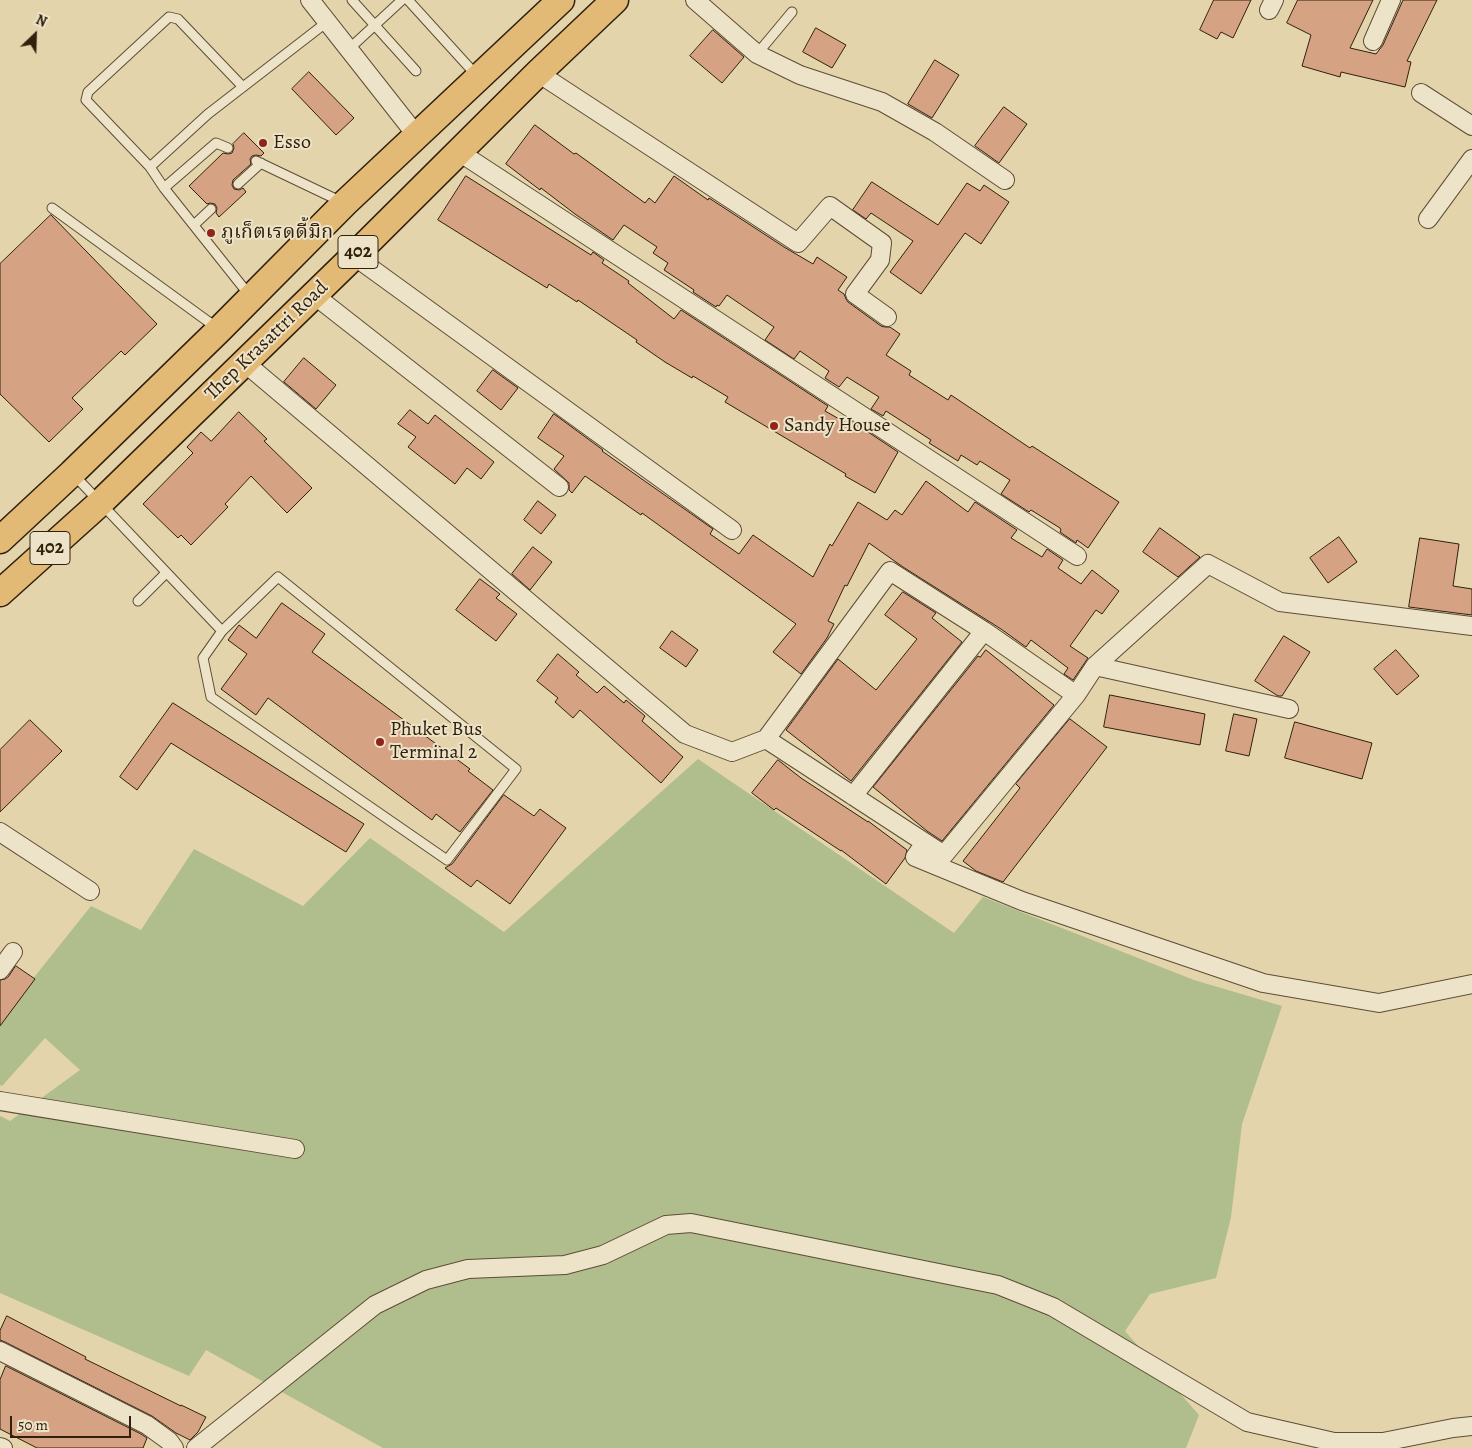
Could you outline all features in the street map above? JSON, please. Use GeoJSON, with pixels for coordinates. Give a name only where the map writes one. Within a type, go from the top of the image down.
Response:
{"type":"FeatureCollection","features":[{"type":"Feature","properties":{"kind":"main road","name":"Thep Krasattri Road"},"geometry":{"type":"LineString","coordinates":[[0,593],[100,503],[354,256],[538,73],[615,0]]}},
{"type":"Feature","properties":{"kind":"main road","name":"Thep Krasattri Road"},"geometry":{"type":"LineString","coordinates":[[0,540],[72,473],[219,330],[345,203],[478,78],[555,2]]}},
{"type":"Feature","properties":{"kind":"street"},"geometry":{"type":"LineString","coordinates":[[310,0],[417,136]]}},
{"type":"Feature","properties":{"kind":"street"},"geometry":{"type":"LineString","coordinates":[[695,0],[757,54],[800,75],[882,102],[935,132],[1004,180]]}},
{"type":"Feature","properties":{"kind":"street"},"geometry":{"type":"LineString","coordinates":[[1373,41],[1391,0]]}},
{"type":"Feature","properties":{"kind":"street"},"geometry":{"type":"LineString","coordinates":[[538,73],[798,243],[830,206],[838,211],[882,243],[880,260],[855,294],[887,317]]}},
{"type":"Feature","properties":{"kind":"street"},"geometry":{"type":"LineString","coordinates":[[1421,94],[1472,126]]}},
{"type":"Feature","properties":{"kind":"street"},"geometry":{"type":"LineString","coordinates":[[459,152],[1077,556]]}},
{"type":"Feature","properties":{"kind":"street"},"geometry":{"type":"LineString","coordinates":[[1428,219],[1472,159]]}},
{"type":"Feature","properties":{"kind":"street"},"geometry":{"type":"LineString","coordinates":[[354,256],[732,530]]}},
{"type":"Feature","properties":{"kind":"street"},"geometry":{"type":"LineString","coordinates":[[314,295],[559,487]]}},
{"type":"Feature","properties":{"kind":"street"},"geometry":{"type":"LineString","coordinates":[[245,363],[685,734],[732,752],[766,739],[890,571],[984,631],[1076,695]]}},
{"type":"Feature","properties":{"kind":"street"},"geometry":{"type":"LineString","coordinates":[[766,739],[944,855],[1076,695],[1095,666],[1208,564],[1280,602],[1472,626]]}},
{"type":"Feature","properties":{"kind":"street"},"geometry":{"type":"LineString","coordinates":[[853,796],[984,631]]}},
{"type":"Feature","properties":{"kind":"street"},"geometry":{"type":"LineString","coordinates":[[1095,666],[1289,709]]}},
{"type":"Feature","properties":{"kind":"street"},"geometry":{"type":"LineString","coordinates":[[0,832],[90,891]]}},
{"type":"Feature","properties":{"kind":"street"},"geometry":{"type":"LineString","coordinates":[[925,843],[915,857],[1022,901],[1263,983],[1379,1003],[1472,984]]}},
{"type":"Feature","properties":{"kind":"street"},"geometry":{"type":"LineString","coordinates":[[0,970],[13,952]]}},
{"type":"Feature","properties":{"kind":"street"},"geometry":{"type":"LineString","coordinates":[[0,1101],[295,1149]]}},
{"type":"Feature","properties":{"kind":"street"},"geometry":{"type":"LineString","coordinates":[[196,1448],[375,1305],[426,1280],[468,1269],[565,1265],[603,1254],[666,1225],[691,1223],[998,1285],[1053,1307],[1247,1422],[1334,1442],[1383,1442],[1472,1426]]}},
{"type":"Feature","properties":{"kind":"street"},"geometry":{"type":"LineString","coordinates":[[0,1352],[147,1425],[169,1441],[174,1448]]}},
{"type":"Feature","properties":{"kind":"lane"},"geometry":{"type":"LineString","coordinates":[[352,0],[416,71]]}},
{"type":"Feature","properties":{"kind":"lane"},"geometry":{"type":"LineString","coordinates":[[349,49],[402,0]]}},
{"type":"Feature","properties":{"kind":"lane"},"geometry":{"type":"LineString","coordinates":[[408,0],[478,78]]}},
{"type":"Feature","properties":{"kind":"lane"},"geometry":{"type":"LineString","coordinates":[[757,54],[792,12]]}},
{"type":"Feature","properties":{"kind":"lane"},"geometry":{"type":"LineString","coordinates":[[243,87],[178,19],[170,17],[88,92],[86,100],[150,167],[164,188],[251,297]]}},
{"type":"Feature","properties":{"kind":"lane"},"geometry":{"type":"LineString","coordinates":[[150,167],[208,114],[327,22]]}},
{"type":"Feature","properties":{"kind":"lane"},"geometry":{"type":"LineString","coordinates":[[164,188],[216,143],[228,148]]}},
{"type":"Feature","properties":{"kind":"lane"},"geometry":{"type":"LineString","coordinates":[[238,184],[258,162],[345,203]]}},
{"type":"Feature","properties":{"kind":"lane"},"geometry":{"type":"LineString","coordinates":[[52,208],[219,330]]}},
{"type":"Feature","properties":{"kind":"lane"},"geometry":{"type":"LineString","coordinates":[[194,225],[212,209]]}},
{"type":"Feature","properties":{"kind":"lane"},"geometry":{"type":"LineString","coordinates":[[72,473],[222,631]]}},
{"type":"Feature","properties":{"kind":"lane"},"geometry":{"type":"LineString","coordinates":[[138,601],[166,573]]}},
{"type":"Feature","properties":{"kind":"lane"},"geometry":{"type":"LineString","coordinates":[[278,577],[516,769],[447,860],[211,697],[203,658],[222,631],[278,577]]}},
{"type":"Feature","properties":{"kind":"green space"},"geometry":{"type":"Polygon","coordinates":[[[698,759],[954,933],[983,897],[1194,980],[1282,1006],[1242,1124],[1231,1217],[1216,1278],[1150,1294],[1125,1331],[1199,1415],[1186,1448],[383,1448],[206,1350],[189,1376],[0,1293],[0,1116],[10,1121],[80,1070],[45,1038],[2,1086],[0,1085],[0,1020],[91,906],[141,930],[194,849],[303,906],[370,838],[504,932],[698,759]]]}},
{"type":"Feature","properties":{"kind":"building"},"geometry":{"type":"Polygon","coordinates":[[[1214,0],[1251,0],[1233,38],[1221,32],[1217,39],[1200,30],[1214,0]]]}},
{"type":"Feature","properties":{"kind":"building"},"geometry":{"type":"Polygon","coordinates":[[[1298,0],[1373,0],[1350,48],[1376,54],[1383,45],[1403,0],[1437,0],[1407,61],[1411,62],[1405,87],[1341,72],[1340,77],[1302,66],[1311,35],[1287,23],[1298,0]]]}},
{"type":"Feature","properties":{"kind":"building"},"geometry":{"type":"Polygon","coordinates":[[[816,28],[846,45],[832,68],[803,52],[816,28]]]}},
{"type":"Feature","properties":{"kind":"building"},"geometry":{"type":"Polygon","coordinates":[[[713,30],[744,57],[722,83],[690,56],[713,30]]]}},
{"type":"Feature","properties":{"kind":"building"},"geometry":{"type":"Polygon","coordinates":[[[935,60],[959,75],[932,118],[908,104],[935,60]]]}},
{"type":"Feature","properties":{"kind":"building"},"geometry":{"type":"Polygon","coordinates":[[[309,72],[354,118],[336,135],[292,89],[309,72]]]}},
{"type":"Feature","properties":{"kind":"building"},"geometry":{"type":"Polygon","coordinates":[[[1004,107],[1027,124],[999,163],[975,146],[1004,107]]]}},
{"type":"Feature","properties":{"kind":"building"},"geometry":{"type":"Polygon","coordinates":[[[535,125],[645,203],[649,198],[655,203],[674,176],[708,200],[709,198],[813,264],[817,257],[847,277],[838,290],[844,294],[848,302],[881,326],[890,327],[900,334],[886,355],[911,371],[909,375],[948,400],[951,395],[1030,448],[1032,446],[1119,502],[1088,548],[1077,540],[1076,543],[1060,532],[1060,528],[1031,510],[1029,512],[1001,494],[1010,480],[980,461],[977,465],[961,455],[958,461],[929,443],[931,440],[886,411],[883,416],[871,409],[879,397],[847,377],[839,387],[825,378],[829,371],[800,351],[794,359],[765,340],[774,327],[727,295],[719,306],[717,305],[716,307],[693,292],[694,290],[664,270],[668,263],[653,253],[657,247],[624,225],[613,240],[541,188],[540,190],[506,164],[535,125]]]}},
{"type":"Feature","properties":{"kind":"building"},"geometry":{"type":"Polygon","coordinates":[[[244,133],[264,153],[261,156],[252,156],[250,159],[251,164],[233,180],[232,185],[234,189],[239,190],[243,188],[246,192],[219,217],[216,213],[217,208],[215,204],[207,204],[189,186],[223,153],[232,153],[233,144],[244,133]]]}},
{"type":"Feature","properties":{"kind":"building"},"geometry":{"type":"Polygon","coordinates":[[[466,176],[591,255],[593,252],[604,260],[602,263],[629,281],[628,283],[674,319],[681,310],[828,406],[825,411],[848,424],[850,420],[898,452],[875,493],[725,402],[728,397],[665,362],[636,342],[637,340],[578,300],[577,302],[549,284],[547,288],[438,220],[466,176]]]}},
{"type":"Feature","properties":{"kind":"building"},"geometry":{"type":"Polygon","coordinates":[[[872,182],[938,225],[967,183],[980,191],[984,185],[1009,202],[981,244],[965,233],[921,294],[890,272],[913,241],[871,213],[866,219],[853,210],[872,182]]]}},
{"type":"Feature","properties":{"kind":"building"},"geometry":{"type":"Polygon","coordinates":[[[51,215],[157,324],[125,355],[121,351],[72,398],[83,409],[49,442],[0,394],[0,264],[51,215]]]}},
{"type":"Feature","properties":{"kind":"building"},"geometry":{"type":"Polygon","coordinates":[[[304,358],[336,385],[316,409],[284,382],[304,358]]]}},
{"type":"Feature","properties":{"kind":"building"},"geometry":{"type":"Polygon","coordinates":[[[493,370],[518,388],[501,410],[477,391],[493,370]]]}},
{"type":"Feature","properties":{"kind":"building"},"geometry":{"type":"Polygon","coordinates":[[[410,410],[428,424],[435,415],[494,462],[481,479],[467,468],[455,484],[408,447],[416,437],[398,424],[410,410]]]}},
{"type":"Feature","properties":{"kind":"building"},"geometry":{"type":"Polygon","coordinates":[[[239,412],[267,439],[264,441],[312,488],[287,513],[251,476],[225,504],[228,507],[191,545],[181,535],[178,538],[143,504],[193,453],[187,447],[201,432],[211,441],[239,412]]]}},
{"type":"Feature","properties":{"kind":"building"},"geometry":{"type":"Polygon","coordinates":[[[554,414],[602,451],[713,529],[710,534],[739,554],[753,535],[813,577],[830,544],[832,546],[858,502],[887,520],[895,510],[902,515],[926,481],[968,512],[975,502],[1017,530],[1011,538],[1042,557],[1047,549],[1063,560],[1058,568],[1081,584],[1092,570],[1119,591],[1102,614],[1096,610],[1070,646],[1088,658],[1073,680],[1064,674],[1068,668],[1031,640],[1026,647],[869,543],[847,586],[845,585],[828,621],[834,624],[827,638],[801,674],[773,652],[796,624],[642,513],[641,515],[585,476],[572,493],[569,490],[569,483],[554,469],[564,456],[538,438],[554,414]]]}},
{"type":"Feature","properties":{"kind":"building"},"geometry":{"type":"Polygon","coordinates":[[[538,501],[556,515],[541,534],[524,520],[538,501]]]}},
{"type":"Feature","properties":{"kind":"building"},"geometry":{"type":"Polygon","coordinates":[[[1160,528],[1200,557],[1178,577],[1143,552],[1160,528]]]}},
{"type":"Feature","properties":{"kind":"building"},"geometry":{"type":"Polygon","coordinates":[[[1339,537],[1357,562],[1328,583],[1310,558],[1339,537]]]}},
{"type":"Feature","properties":{"kind":"building"},"geometry":{"type":"Polygon","coordinates":[[[1420,538],[1459,544],[1453,586],[1472,589],[1472,615],[1409,607],[1420,538]]]}},
{"type":"Feature","properties":{"kind":"building"},"geometry":{"type":"Polygon","coordinates":[[[533,547],[552,562],[530,590],[512,574],[533,547]]]}},
{"type":"Feature","properties":{"kind":"building"},"geometry":{"type":"Polygon","coordinates":[[[480,579],[500,594],[496,598],[517,614],[496,641],[456,610],[480,579]]]}},
{"type":"Feature","properties":{"kind":"building"},"geometry":{"type":"Polygon","coordinates":[[[903,592],[936,613],[932,618],[962,642],[851,781],[786,730],[838,659],[876,690],[917,639],[885,615],[903,592]]]}},
{"type":"Feature","properties":{"kind":"building","name":"Phuket Bus Terminal 2"},"geometry":{"type":"Polygon","coordinates":[[[282,603],[325,634],[312,652],[470,769],[468,771],[493,790],[460,832],[436,814],[432,820],[268,698],[256,715],[221,689],[247,654],[228,640],[239,625],[256,638],[282,603]]]}},
{"type":"Feature","properties":{"kind":"building"},"geometry":{"type":"Polygon","coordinates":[[[672,631],[698,650],[686,667],[660,648],[672,631]]]}},
{"type":"Feature","properties":{"kind":"building"},"geometry":{"type":"Polygon","coordinates":[[[1284,636],[1310,652],[1282,696],[1278,696],[1255,681],[1284,636]]]}},
{"type":"Feature","properties":{"kind":"building"},"geometry":{"type":"Polygon","coordinates":[[[986,650],[1054,705],[942,841],[873,787],[978,656],[980,657],[986,650]]]}},
{"type":"Feature","properties":{"kind":"building"},"geometry":{"type":"Polygon","coordinates":[[[1396,650],[1419,676],[1397,695],[1374,669],[1396,650]]]}},
{"type":"Feature","properties":{"kind":"building"},"geometry":{"type":"Polygon","coordinates":[[[558,654],[579,672],[576,675],[597,693],[604,686],[624,703],[626,700],[645,716],[642,721],[683,757],[661,783],[580,710],[573,718],[555,702],[558,698],[537,681],[558,654]]]}},
{"type":"Feature","properties":{"kind":"building"},"geometry":{"type":"Polygon","coordinates":[[[1110,695],[1205,714],[1200,745],[1104,727],[1110,695]]]}},
{"type":"Feature","properties":{"kind":"building"},"geometry":{"type":"Polygon","coordinates":[[[173,703],[364,824],[346,852],[171,743],[137,790],[120,777],[173,703]]]}},
{"type":"Feature","properties":{"kind":"building"},"geometry":{"type":"Polygon","coordinates":[[[1234,714],[1257,719],[1249,756],[1226,751],[1234,714]]]}},
{"type":"Feature","properties":{"kind":"building"},"geometry":{"type":"Polygon","coordinates":[[[1070,719],[1107,747],[1003,882],[976,871],[963,861],[1020,788],[1016,784],[1070,719]]]}},
{"type":"Feature","properties":{"kind":"building"},"geometry":{"type":"Polygon","coordinates":[[[30,720],[62,751],[0,812],[0,750],[30,720]]]}},
{"type":"Feature","properties":{"kind":"building"},"geometry":{"type":"Polygon","coordinates":[[[1295,722],[1372,743],[1362,779],[1285,758],[1295,722]]]}},
{"type":"Feature","properties":{"kind":"building"},"geometry":{"type":"Polygon","coordinates":[[[778,760],[801,778],[868,821],[907,850],[905,858],[886,884],[841,850],[776,808],[774,810],[752,793],[778,760]]]}},
{"type":"Feature","properties":{"kind":"building"},"geometry":{"type":"Polygon","coordinates":[[[504,795],[534,816],[540,809],[566,828],[510,904],[477,880],[471,887],[445,868],[452,864],[504,795]]]}},
{"type":"Feature","properties":{"kind":"building"},"geometry":{"type":"Polygon","coordinates":[[[16,966],[35,979],[0,1026],[0,980],[8,977],[16,966]]]}},
{"type":"Feature","properties":{"kind":"building"},"geometry":{"type":"Polygon","coordinates":[[[7,1316],[86,1357],[85,1359],[206,1417],[198,1432],[190,1440],[176,1433],[152,1416],[0,1340],[0,1331],[7,1316]]]}},
{"type":"Feature","properties":{"kind":"building"},"geometry":{"type":"Polygon","coordinates":[[[6,1366],[141,1434],[147,1438],[143,1448],[37,1448],[0,1429],[0,1380],[6,1366]]]}},
{"type":"Feature","properties":{"kind":"place","name":"Esso"},"geometry":{"type":"Point","coordinates":[263,143]}},
{"type":"Feature","properties":{"kind":"place","name":"ภูเก็ตเรดดี้มิก"},"geometry":{"type":"Point","coordinates":[211,233]}},
{"type":"Feature","properties":{"kind":"place","name":"Sandy House"},"geometry":{"type":"Point","coordinates":[774,426]}},
{"type":"Feature","properties":{"kind":"place","name":"Phuket Bus Terminal 2"},"geometry":{"type":"Point","coordinates":[380,742]}}]}
